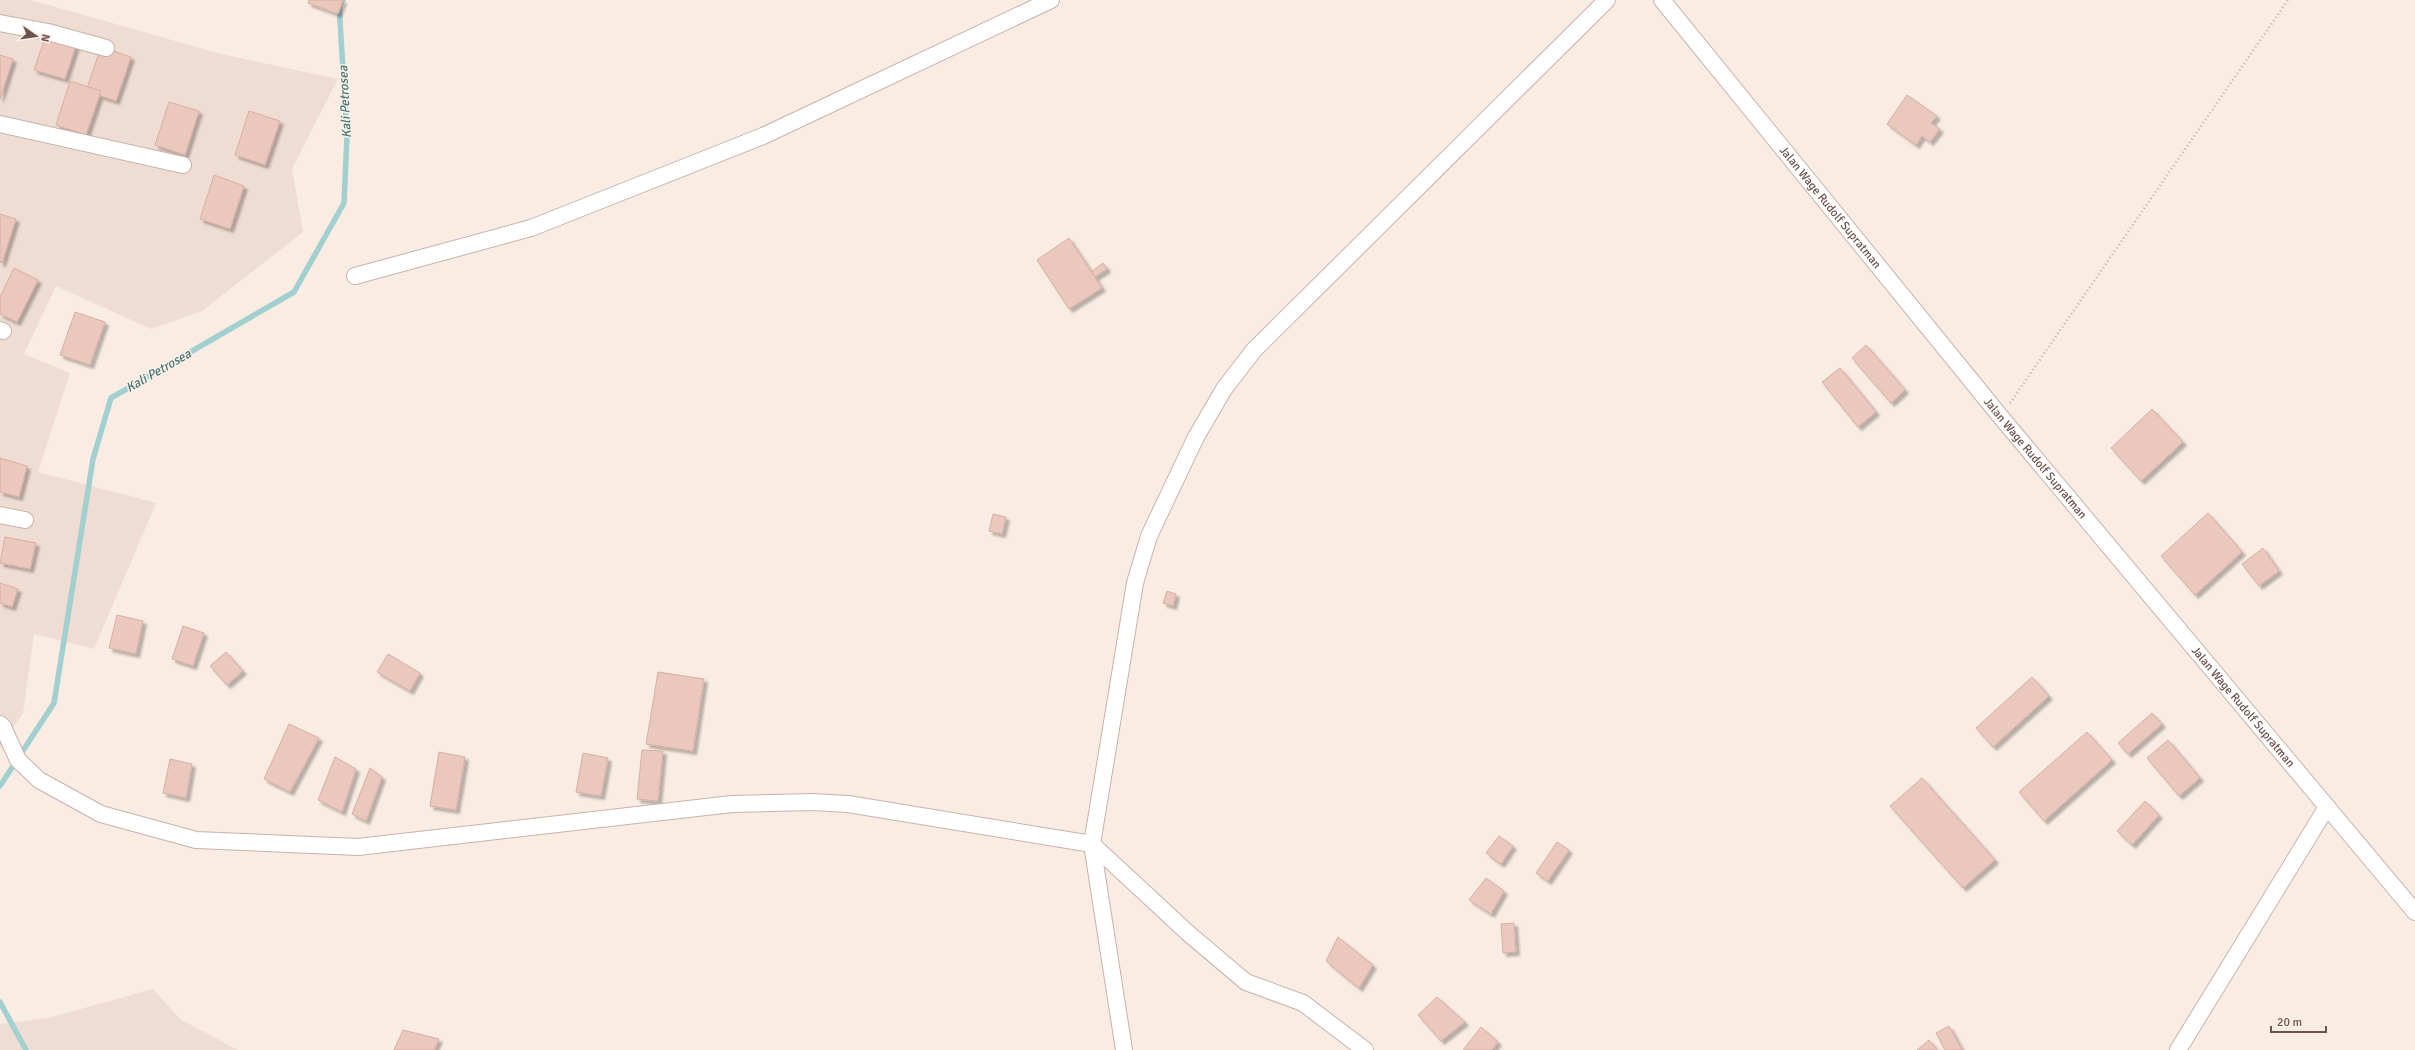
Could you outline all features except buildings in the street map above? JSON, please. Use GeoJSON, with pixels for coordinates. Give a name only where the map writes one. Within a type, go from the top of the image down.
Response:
{"type":"FeatureCollection","features":[{"type":"Feature","properties":{"kind":"street"},"geometry":{"type":"LineString","coordinates":[[355,276],[531,228],[734,148],[763,136],[1051,0]]}},
{"type":"Feature","properties":{"kind":"street"},"geometry":{"type":"LineString","coordinates":[[1124,1050],[1092,844],[1135,583],[1149,536],[1170,488],[1196,436],[1224,389],[1260,345],[1607,0]]}},
{"type":"Feature","properties":{"kind":"street","name":"Jalan Wage Rudolf Supratman"},"geometry":{"type":"LineString","coordinates":[[1662,0],[2000,416],[2415,912]]}},
{"type":"Feature","properties":{"kind":"street"},"geometry":{"type":"LineString","coordinates":[[0,23],[48,32],[106,48]]}},
{"type":"Feature","properties":{"kind":"street"},"geometry":{"type":"LineString","coordinates":[[0,124],[183,165]]}},
{"type":"Feature","properties":{"kind":"street"},"geometry":{"type":"LineString","coordinates":[[0,515],[25,520]]}},
{"type":"Feature","properties":{"kind":"street"},"geometry":{"type":"LineString","coordinates":[[0,724],[3,727],[18,760],[39,780],[101,814],[196,840],[358,847],[732,804],[812,802],[848,804],[1092,844],[1188,933],[1246,982],[1303,1003],[1365,1050]]}},
{"type":"Feature","properties":{"kind":"street"},"geometry":{"type":"LineString","coordinates":[[2178,1050],[2327,807]]}},
{"type":"Feature","properties":{"kind":"path"},"geometry":{"type":"LineString","coordinates":[[2000,416],[2288,0]]}},
{"type":"Feature","properties":{"kind":"shaded area"},"geometry":{"type":"Polygon","coordinates":[[[0,0],[31,0],[221,54],[338,79],[292,169],[303,232],[202,311],[151,329],[56,286],[24,354],[70,373],[38,472],[156,503],[94,649],[34,634],[23,713],[0,748],[0,0]]]}},
{"type":"Feature","properties":{"kind":"shaded area"},"geometry":{"type":"Polygon","coordinates":[[[153,989],[180,1019],[238,1050],[0,1050],[0,1024],[48,1018],[153,989]]]}},
{"type":"Feature","properties":{"kind":"waterway","name":"Kali Petrosea"},"geometry":{"type":"LineString","coordinates":[[0,786],[54,703],[93,459],[111,398],[294,292],[344,203],[347,136],[339,4],[343,0]]}},
{"type":"Feature","properties":{"kind":"waterway","name":"Kali Petrosea"},"geometry":{"type":"LineString","coordinates":[[0,1002],[26,1050]]}}]}
